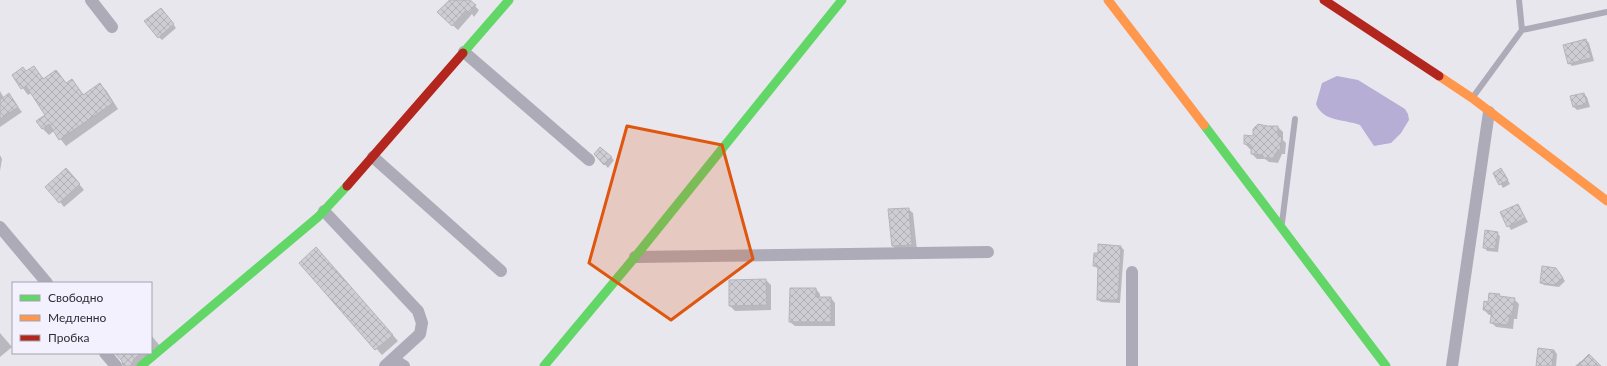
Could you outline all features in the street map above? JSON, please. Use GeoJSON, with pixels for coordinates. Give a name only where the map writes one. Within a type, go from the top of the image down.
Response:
{"type":"FeatureCollection","features":[{"type":"Feature","properties":{"kind":"street"},"geometry":{"type":"LineString","coordinates":[[91,0],[112,27]]}},
{"type":"Feature","properties":{"kind":"street"},"geometry":{"type":"LineString","coordinates":[[141,366],[318,217],[374,157],[508,0]]}},
{"type":"Feature","properties":{"kind":"street"},"geometry":{"type":"LineString","coordinates":[[544,366],[635,257],[842,0]]}},
{"type":"Feature","properties":{"kind":"street"},"geometry":{"type":"LineString","coordinates":[[1108,0],[1282,226],[1386,366]]}},
{"type":"Feature","properties":{"kind":"street"},"geometry":{"type":"LineString","coordinates":[[1324,0],[1472,98],[1607,201]]}},
{"type":"Feature","properties":{"kind":"street"},"geometry":{"type":"LineString","coordinates":[[464,52],[589,160]]}},
{"type":"Feature","properties":{"kind":"street"},"geometry":{"type":"LineString","coordinates":[[1452,366],[1489,112]]}},
{"type":"Feature","properties":{"kind":"street"},"geometry":{"type":"LineString","coordinates":[[374,157],[501,271]]}},
{"type":"Feature","properties":{"kind":"street"},"geometry":{"type":"LineString","coordinates":[[324,211],[418,311],[422,323],[420,334],[389,362]]}},
{"type":"Feature","properties":{"kind":"street"},"geometry":{"type":"LineString","coordinates":[[0,227],[45,282]]}},
{"type":"Feature","properties":{"kind":"street"},"geometry":{"type":"LineString","coordinates":[[635,257],[988,252]]}},
{"type":"Feature","properties":{"kind":"street"},"geometry":{"type":"LineString","coordinates":[[1132,272],[1132,366]]}},
{"type":"Feature","properties":{"kind":"street"},"geometry":{"type":"LineString","coordinates":[[106,354],[116,366]]}},
{"type":"Feature","properties":{"kind":"street"},"geometry":{"type":"LineString","coordinates":[[389,362],[404,366]]}},
{"type":"Feature","properties":{"kind":"lane"},"geometry":{"type":"LineString","coordinates":[[1519,0],[1522,30]]}},
{"type":"Feature","properties":{"kind":"lane"},"geometry":{"type":"LineString","coordinates":[[1472,98],[1522,30],[1607,12]]}},
{"type":"Feature","properties":{"kind":"lane"},"geometry":{"type":"LineString","coordinates":[[1282,226],[1295,119]]}},
{"type":"Feature","properties":{"kind":"highlighted area"},"geometry":{"type":"Polygon","coordinates":[[[627,126],[722,145],[753,259],[671,320],[589,263],[627,126]]]}},
{"type":"Feature","properties":{"kind":"shaded area"},"geometry":{"type":"Polygon","coordinates":[[[1337,76],[1358,80],[1405,109],[1409,120],[1401,133],[1391,143],[1374,146],[1360,125],[1329,117],[1319,110],[1316,104],[1322,83],[1337,76]]]}},
{"type":"Feature","properties":{"kind":"building"},"geometry":{"type":"Polygon","coordinates":[[[450,0],[470,0],[476,5],[469,13],[466,10],[452,26],[437,12],[450,0]]]}},
{"type":"Feature","properties":{"kind":"building"},"geometry":{"type":"Polygon","coordinates":[[[161,8],[174,24],[158,38],[144,21],[161,8]]]}},
{"type":"Feature","properties":{"kind":"building"},"geometry":{"type":"Polygon","coordinates":[[[1586,39],[1591,58],[1568,64],[1563,45],[1586,39]]]}},
{"type":"Feature","properties":{"kind":"building"},"geometry":{"type":"Polygon","coordinates":[[[34,66],[43,79],[56,70],[66,83],[72,79],[83,95],[100,83],[113,103],[59,140],[49,124],[42,129],[36,121],[45,115],[26,86],[21,89],[12,75],[23,67],[26,71],[34,66]]]}},
{"type":"Feature","properties":{"kind":"building"},"geometry":{"type":"Polygon","coordinates":[[[9,93],[18,107],[0,119],[0,100],[9,93]]]}},
{"type":"Feature","properties":{"kind":"building"},"geometry":{"type":"Polygon","coordinates":[[[1584,93],[1587,104],[1573,107],[1570,96],[1584,93]]]}},
{"type":"Feature","properties":{"kind":"building"},"geometry":{"type":"Polygon","coordinates":[[[1258,124],[1278,126],[1278,136],[1282,137],[1280,150],[1278,150],[1273,158],[1263,158],[1263,155],[1251,154],[1251,145],[1244,144],[1244,135],[1253,136],[1253,129],[1258,124]]]}},
{"type":"Feature","properties":{"kind":"building"},"geometry":{"type":"Polygon","coordinates":[[[600,147],[612,157],[604,165],[594,154],[600,147]]]}},
{"type":"Feature","properties":{"kind":"building"},"geometry":{"type":"Polygon","coordinates":[[[66,168],[80,184],[59,203],[45,187],[66,168]]]}},
{"type":"Feature","properties":{"kind":"building"},"geometry":{"type":"Polygon","coordinates":[[[1501,168],[1508,180],[1499,185],[1493,173],[1501,168]]]}},
{"type":"Feature","properties":{"kind":"building"},"geometry":{"type":"Polygon","coordinates":[[[1518,204],[1525,218],[1507,227],[1500,212],[1518,204]]]}},
{"type":"Feature","properties":{"kind":"building"},"geometry":{"type":"Polygon","coordinates":[[[909,208],[912,245],[892,246],[888,209],[909,208]]]}},
{"type":"Feature","properties":{"kind":"building"},"geometry":{"type":"Polygon","coordinates":[[[1485,230],[1498,232],[1495,249],[1483,248],[1485,230]]]}},
{"type":"Feature","properties":{"kind":"building"},"geometry":{"type":"Polygon","coordinates":[[[1098,244],[1121,246],[1118,300],[1097,300],[1098,266],[1093,266],[1094,253],[1098,253],[1098,244]]]}},
{"type":"Feature","properties":{"kind":"building"},"geometry":{"type":"Polygon","coordinates":[[[316,247],[393,335],[375,350],[299,263],[316,247]]]}},
{"type":"Feature","properties":{"kind":"building"},"geometry":{"type":"Polygon","coordinates":[[[1542,266],[1556,268],[1563,278],[1556,285],[1540,283],[1542,266]]]}},
{"type":"Feature","properties":{"kind":"building"},"geometry":{"type":"Polygon","coordinates":[[[766,279],[767,305],[729,306],[729,280],[766,279]]]}},
{"type":"Feature","properties":{"kind":"building"},"geometry":{"type":"Polygon","coordinates":[[[790,288],[816,288],[816,297],[831,297],[831,322],[789,322],[790,288]]]}},
{"type":"Feature","properties":{"kind":"building"},"geometry":{"type":"Polygon","coordinates":[[[1489,293],[1515,298],[1512,315],[1510,315],[1508,325],[1490,323],[1492,311],[1483,310],[1484,301],[1488,302],[1489,293]]]}},
{"type":"Feature","properties":{"kind":"building"},"geometry":{"type":"Polygon","coordinates":[[[1538,348],[1554,350],[1552,366],[1536,366],[1538,348]]]}},
{"type":"Feature","properties":{"kind":"building"},"geometry":{"type":"Polygon","coordinates":[[[116,354],[140,354],[134,359],[131,366],[123,366],[122,361],[116,354]]]}},
{"type":"Feature","properties":{"kind":"building"},"geometry":{"type":"Polygon","coordinates":[[[1589,354],[1601,366],[1577,366],[1589,354]]]}},
{"type":"Feature","properties":{"kind":"traffic: fast"},"geometry":{"type":"LineString","coordinates":[[463,53],[509,0]]}},
{"type":"Feature","properties":{"kind":"traffic: fast"},"geometry":{"type":"LineString","coordinates":[[544,366],[635,257],[842,0]]}},
{"type":"Feature","properties":{"kind":"traffic: fast"},"geometry":{"type":"LineString","coordinates":[[1204,125],[1386,366]]}},
{"type":"Feature","properties":{"kind":"traffic: fast"},"geometry":{"type":"LineString","coordinates":[[141,366],[318,217],[347,186]]}},
{"type":"Feature","properties":{"kind":"traffic: slow"},"geometry":{"type":"LineString","coordinates":[[1108,0],[1204,125]]}},
{"type":"Feature","properties":{"kind":"traffic: slow"},"geometry":{"type":"LineString","coordinates":[[1439,76],[1472,98],[1607,201]]}},
{"type":"Feature","properties":{"kind":"traffic: jam"},"geometry":{"type":"LineString","coordinates":[[1324,0],[1439,76]]}},
{"type":"Feature","properties":{"kind":"traffic: jam"},"geometry":{"type":"LineString","coordinates":[[347,186],[463,53]]}}]}
